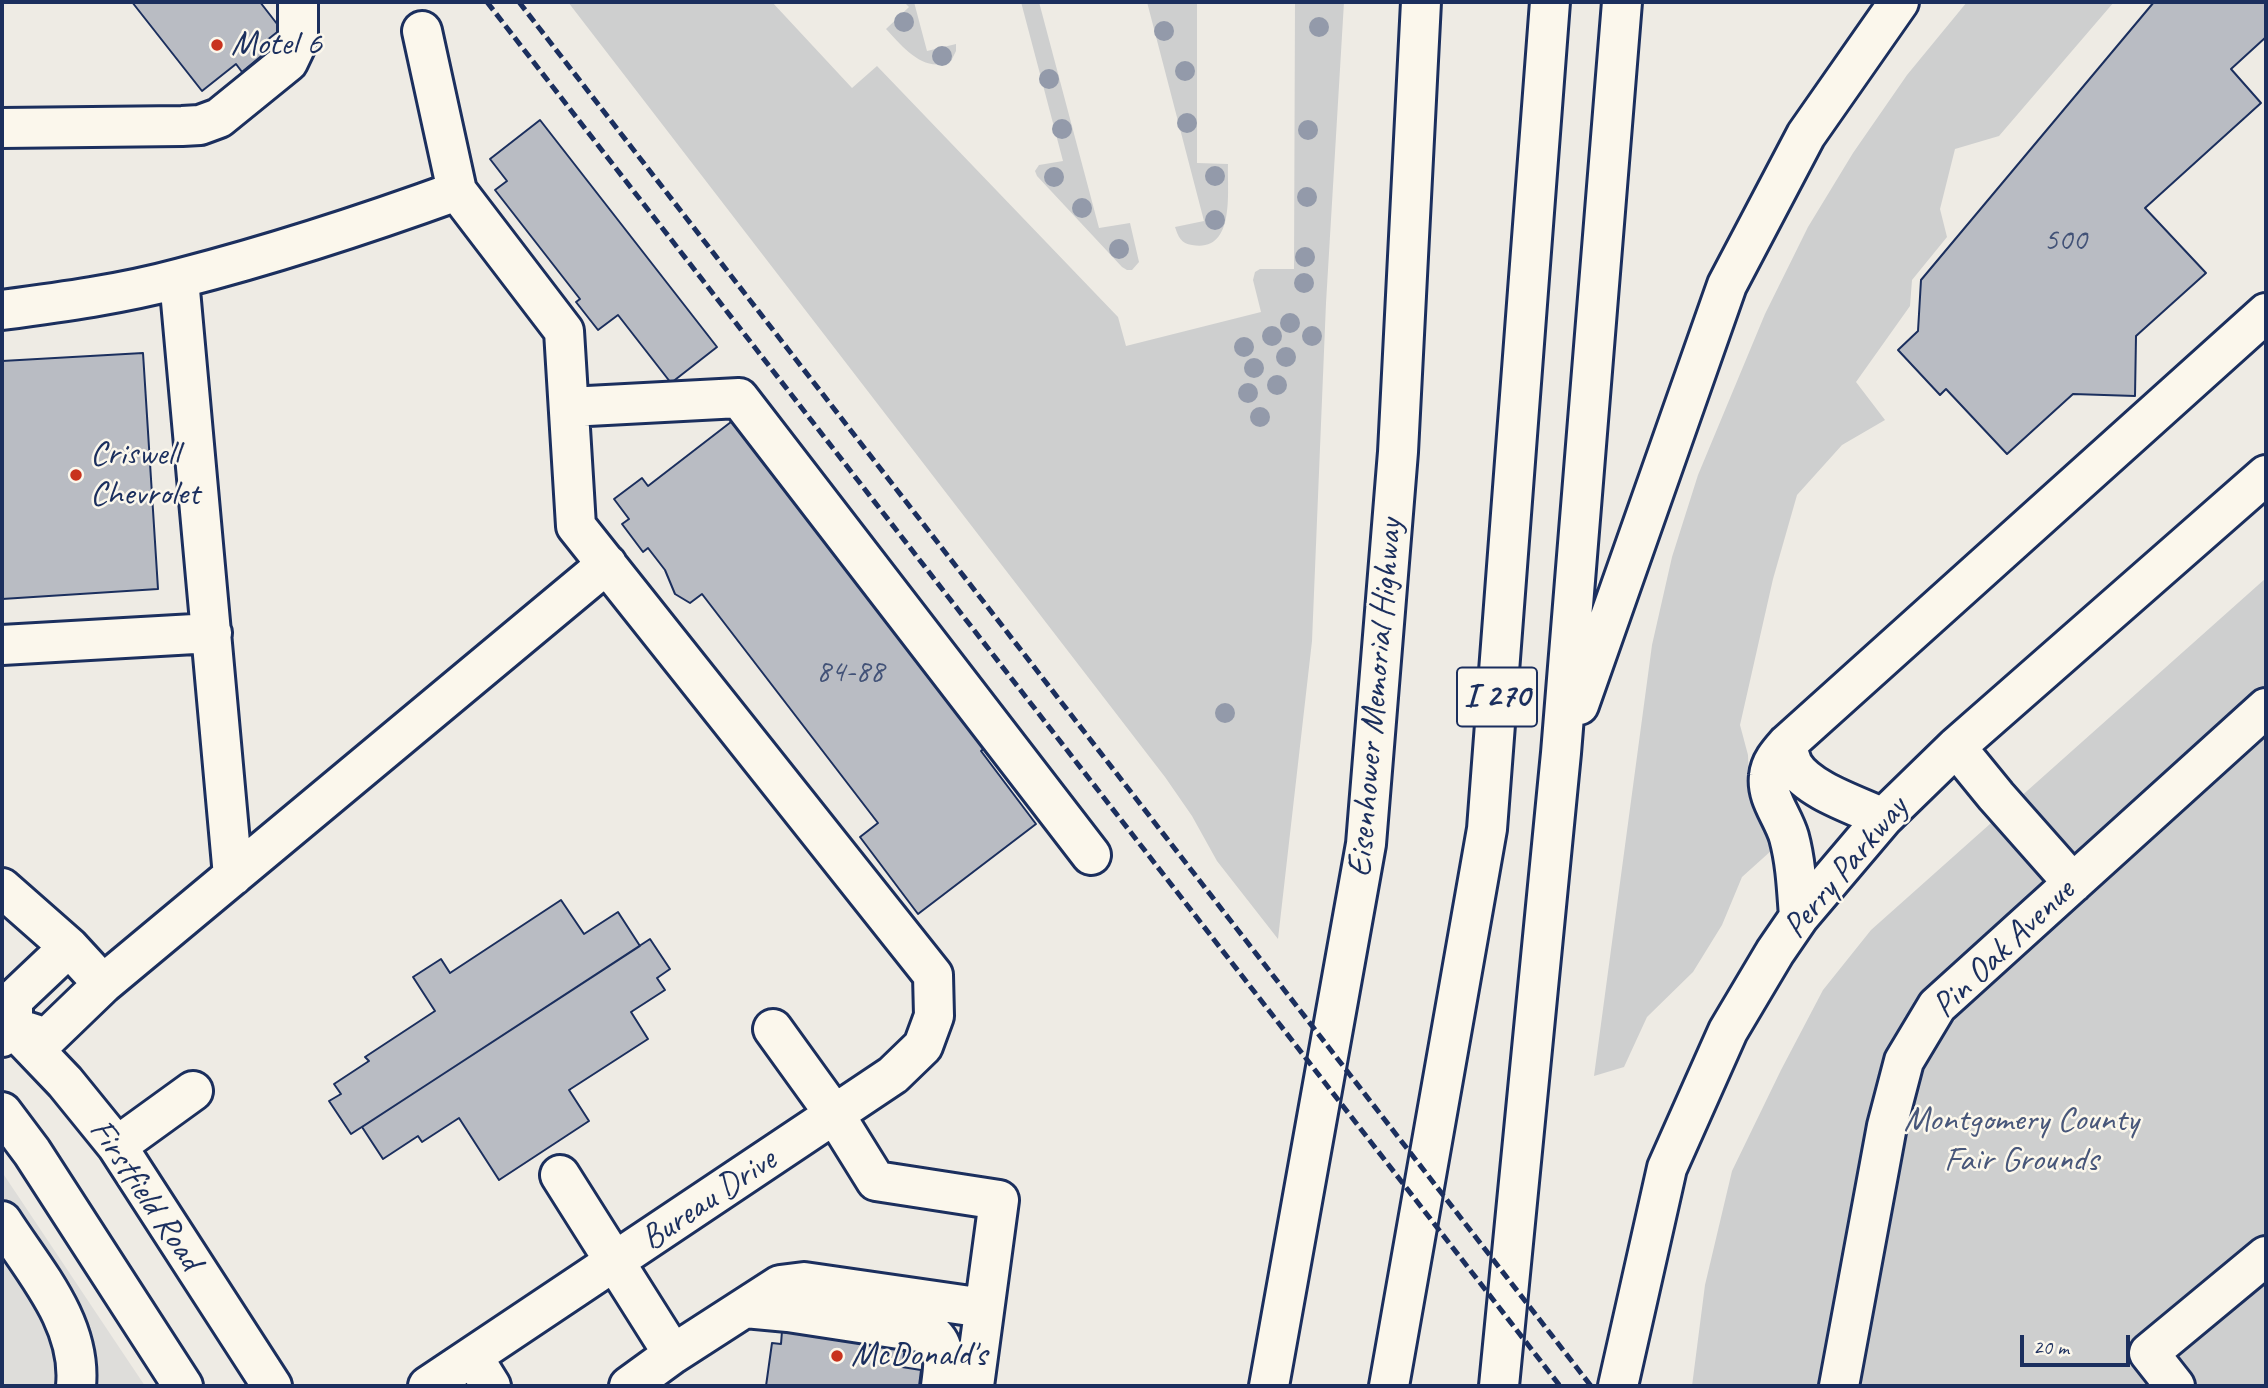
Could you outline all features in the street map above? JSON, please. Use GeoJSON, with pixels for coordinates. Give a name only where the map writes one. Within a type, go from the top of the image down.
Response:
{"type":"FeatureCollection","features":[{"type":"Feature","properties":{"kind":"main road"},"geometry":{"type":"LineString","coordinates":[[2,128],[182,126],[201,125],[219,118],[288,62],[298,41],[298,2]]}},
{"type":"Feature","properties":{"kind":"main road","name":"Eisenhower Memorial Highway"},"geometry":{"type":"LineString","coordinates":[[1269,1386],[1366,844],[1398,452],[1420,2]]}},
{"type":"Feature","properties":{"kind":"main road","name":"I 270"},"geometry":{"type":"LineString","coordinates":[[1389,1386],[1487,829],[1550,2]]}},
{"type":"Feature","properties":{"kind":"main road","name":"I 270"},"geometry":{"type":"LineString","coordinates":[[1499,1386],[1562,753],[1622,2]]}},
{"type":"Feature","properties":{"kind":"main road"},"geometry":{"type":"LineString","coordinates":[[1562,753],[1727,285],[1806,135],[1899,2]]}},
{"type":"Feature","properties":{"kind":"main road"},"geometry":{"type":"LineString","coordinates":[[69,947],[13,1000],[5,1027],[47,1038],[103,984],[607,564],[576,526],[564,331],[457,191],[422,31]]}},
{"type":"Feature","properties":{"kind":"main road"},"geometry":{"type":"LineString","coordinates":[[2,310],[96,297],[179,279],[319,239],[457,191]]}},
{"type":"Feature","properties":{"kind":"main road"},"geometry":{"type":"LineString","coordinates":[[179,279],[233,876]]}},
{"type":"Feature","properties":{"kind":"main road"},"geometry":{"type":"LineString","coordinates":[[1799,917],[1790,839],[1769,790],[1771,765],[1787,744],[2266,313]]}},
{"type":"Feature","properties":{"kind":"main road"},"geometry":{"type":"LineString","coordinates":[[569,407],[739,398],[1091,855]]}},
{"type":"Feature","properties":{"kind":"main road","name":"Perry Parkway"},"geometry":{"type":"LineString","coordinates":[[1618,1386],[1667,1168],[1728,1031],[1799,917],[1883,818],[1956,747],[2266,475]]}},
{"type":"Feature","properties":{"kind":"main road","name":"Bureau Drive"},"geometry":{"type":"LineString","coordinates":[[428,1386],[482,1371],[614,1264],[893,1075],[923,1046],[934,1016],[933,975],[607,564]]}},
{"type":"Feature","properties":{"kind":"main road"},"geometry":{"type":"LineString","coordinates":[[2,645],[212,633]]}},
{"type":"Feature","properties":{"kind":"main road","name":"Pin Oak Avenue"},"geometry":{"type":"LineString","coordinates":[[1839,1386],[1887,1126],[1904,1061],[1937,1006],[2266,708]]}},
{"type":"Feature","properties":{"kind":"main road"},"geometry":{"type":"LineString","coordinates":[[1787,744],[1791,762],[1801,776],[1820,789],[1883,818]]}},
{"type":"Feature","properties":{"kind":"main road"},"geometry":{"type":"LineString","coordinates":[[1956,747],[2073,883]]}},
{"type":"Feature","properties":{"kind":"main road"},"geometry":{"type":"LineString","coordinates":[[2,888],[69,947],[103,984]]}},
{"type":"Feature","properties":{"kind":"main road","name":"Firstfield Road"},"geometry":{"type":"LineString","coordinates":[[5,1027],[65,1082],[117,1146],[272,1386]]}},
{"type":"Feature","properties":{"kind":"main road"},"geometry":{"type":"LineString","coordinates":[[773,1029],[835,1115],[876,1181],[999,1200],[974,1386]]}},
{"type":"Feature","properties":{"kind":"main road"},"geometry":{"type":"LineString","coordinates":[[117,1146],[193,1091]]}},
{"type":"Feature","properties":{"kind":"main road","name":"Firstfield Road"},"geometry":{"type":"LineString","coordinates":[[2,1112],[32,1152],[183,1386]]}},
{"type":"Feature","properties":{"kind":"main road"},"geometry":{"type":"LineString","coordinates":[[561,1175],[614,1264],[673,1354]]}},
{"type":"Feature","properties":{"kind":"main road"},"geometry":{"type":"LineString","coordinates":[[2,1221],[62,1314],[70,1331],[76,1352],[76,1386]]}},
{"type":"Feature","properties":{"kind":"main road"},"geometry":{"type":"LineString","coordinates":[[2175,1386],[2149,1353],[2266,1256]]}},
{"type":"Feature","properties":{"kind":"main road"},"geometry":{"type":"LineString","coordinates":[[629,1386],[673,1354],[780,1285],[804,1282],[984,1308]]}},
{"type":"Feature","properties":{"kind":"main road"},"geometry":{"type":"LineString","coordinates":[[745,1308],[788,1312],[932,1335],[940,1341],[943,1354],[941,1386]]}},
{"type":"Feature","properties":{"kind":"shaded area"},"geometry":{"type":"Polygon","coordinates":[[[2,1172],[145,1386],[2,1386],[2,1172]]]}},
{"type":"Feature","properties":{"kind":"green space"},"geometry":{"type":"Polygon","coordinates":[[[568,2],[772,2],[852,88],[877,66],[1118,317],[1126,346],[1261,312],[1253,280],[1255,272],[1260,269],[1294,269],[1295,2],[1344,2],[1326,303],[1312,641],[1278,939],[1217,861],[1192,816],[1165,777],[568,2]]]}},
{"type":"Feature","properties":{"kind":"green space"},"geometry":{"type":"Polygon","coordinates":[[[904,2],[914,2],[927,51],[956,44],[951,61],[932,64],[923,61],[915,57],[886,29],[909,7],[904,2]]]}},
{"type":"Feature","properties":{"kind":"green space"},"geometry":{"type":"Polygon","coordinates":[[[1021,2],[1039,2],[1099,228],[1130,223],[1139,262],[1132,270],[1122,267],[1037,176],[1035,171],[1039,165],[1063,161],[1021,2]]]}},
{"type":"Feature","properties":{"kind":"green space"},"geometry":{"type":"Polygon","coordinates":[[[1147,2],[1197,2],[1197,163],[1228,164],[1226,218],[1216,240],[1206,245],[1185,243],[1175,227],[1204,221],[1147,2]]]}},
{"type":"Feature","properties":{"kind":"green space"},"geometry":{"type":"Polygon","coordinates":[[[1967,2],[2114,2],[1999,136],[1955,149],[1940,209],[1947,237],[1912,280],[1910,306],[1856,382],[1885,420],[1842,445],[1797,495],[1773,579],[1740,725],[1748,755],[1749,781],[1757,801],[1769,817],[1772,850],[1742,877],[1722,925],[1693,972],[1647,1017],[1624,1067],[1594,1076],[1652,645],[1672,557],[1698,475],[1765,314],[1808,227],[1853,153],[1907,75],[1967,2]]]}},
{"type":"Feature","properties":{"kind":"green space","name":"Montgomery County Fair Grounds"},"geometry":{"type":"Polygon","coordinates":[[[2266,578],[2266,1386],[1692,1386],[1705,1285],[1732,1171],[1823,990],[1871,930],[2266,578]]]}},
{"type":"Feature","properties":{"kind":"building","name":"Motel 6"},"geometry":{"type":"Polygon","coordinates":[[[132,2],[260,2],[281,29],[266,41],[271,48],[242,72],[236,64],[202,91],[132,2]]]}},
{"type":"Feature","properties":{"kind":"building"},"geometry":{"type":"Polygon","coordinates":[[[2154,2],[2266,2],[2266,37],[2231,69],[2261,103],[2145,208],[2206,273],[2136,336],[2135,396],[2073,394],[2007,454],[1946,389],[1940,395],[1898,350],[1918,331],[1921,280],[2154,2]]]}},
{"type":"Feature","properties":{"kind":"building"},"geometry":{"type":"Polygon","coordinates":[[[540,120],[717,347],[671,383],[618,315],[598,330],[576,302],[580,299],[495,190],[507,181],[490,159],[540,120]]]}},
{"type":"Feature","properties":{"kind":"building","name":"Criswell Chevrolet"},"geometry":{"type":"Polygon","coordinates":[[[143,353],[158,589],[2,599],[2,361],[143,353]]]}},
{"type":"Feature","properties":{"kind":"building"},"geometry":{"type":"Polygon","coordinates":[[[740,415],[991,743],[981,751],[1036,824],[918,914],[860,837],[878,823],[702,594],[690,603],[675,594],[665,570],[648,548],[643,552],[622,524],[629,519],[614,499],[642,478],[648,486],[740,415]]]}},
{"type":"Feature","properties":{"kind":"building"},"geometry":{"type":"Polygon","coordinates":[[[561,900],[584,934],[618,912],[640,946],[351,1134],[329,1101],[341,1094],[334,1084],[369,1061],[365,1057],[435,1011],[413,977],[441,959],[450,973],[561,900]]]}},
{"type":"Feature","properties":{"kind":"building"},"geometry":{"type":"Polygon","coordinates":[[[650,939],[670,969],[657,978],[665,990],[631,1012],[648,1039],[569,1090],[589,1121],[499,1180],[459,1118],[422,1142],[418,1136],[383,1159],[362,1127],[650,939]]]}},
{"type":"Feature","properties":{"kind":"building","name":"McDonald's"},"geometry":{"type":"Polygon","coordinates":[[[794,1322],[906,1342],[902,1367],[921,1370],[919,1386],[766,1386],[772,1343],[781,1344],[782,1331],[793,1332],[794,1322]]]}},
{"type":"Feature","properties":{"kind":"railway"},"geometry":{"type":"LineString","coordinates":[[487,2],[1560,1386]]}},
{"type":"Feature","properties":{"kind":"railway"},"geometry":{"type":"LineString","coordinates":[[519,2],[1591,1386]]}},
{"type":"Feature","properties":{"kind":"place","name":"Motel 6"},"geometry":{"type":"Point","coordinates":[217,45]}},
{"type":"Feature","properties":{"kind":"place","name":"Criswell Chevrolet"},"geometry":{"type":"Point","coordinates":[76,475]}},
{"type":"Feature","properties":{"kind":"place","name":"McDonald's"},"geometry":{"type":"Point","coordinates":[837,1356]}}]}
